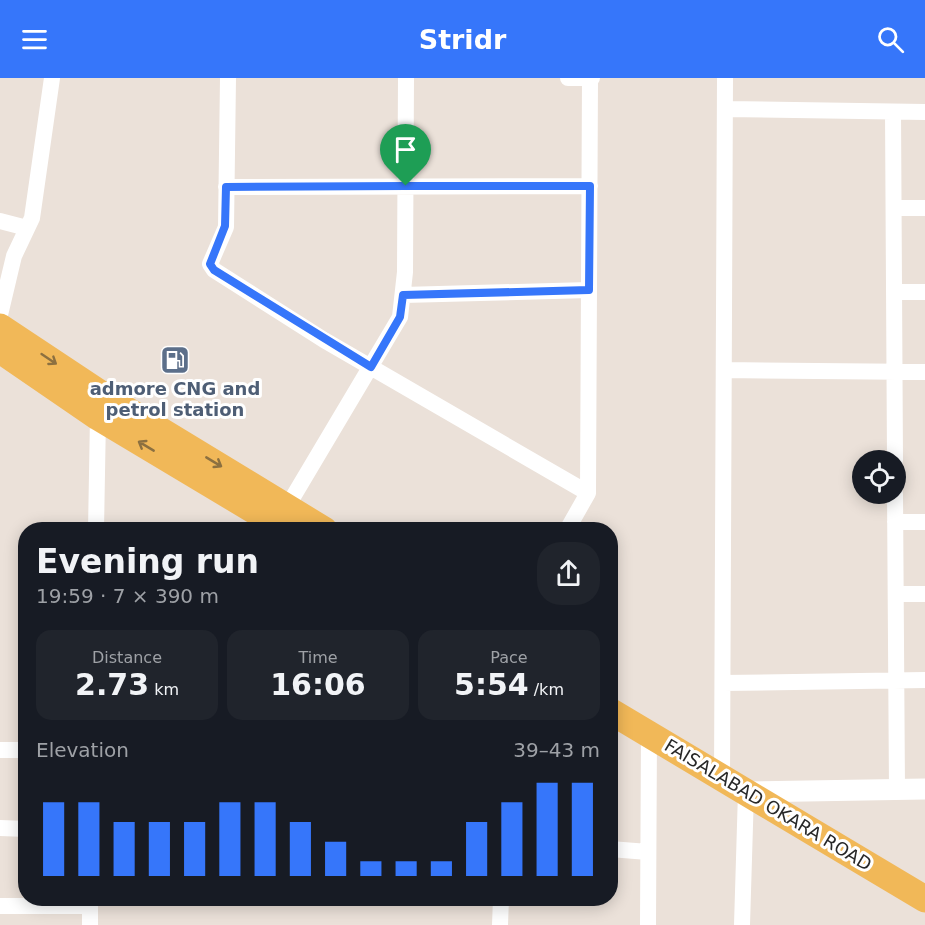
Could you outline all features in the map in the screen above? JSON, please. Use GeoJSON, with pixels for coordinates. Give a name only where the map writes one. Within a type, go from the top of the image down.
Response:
{"type":"FeatureCollection","features":[{"type":"Feature","properties":{"kind":"main road"},"geometry":{"type":"LineString","coordinates":[[0,327],[287,518]]}},
{"type":"Feature","properties":{"kind":"main road"},"geometry":{"type":"LineString","coordinates":[[0,350],[98,417],[287,518]]}},
{"type":"Feature","properties":{"kind":"main road","name":"FAISALABAD OKARA ROAD"},"geometry":{"type":"LineString","coordinates":[[618,716],[925,899]]}},
{"type":"Feature","properties":{"kind":"street"},"geometry":{"type":"LineString","coordinates":[[0,315],[14,256],[32,218],[52,78]]}},
{"type":"Feature","properties":{"kind":"street"},"geometry":{"type":"LineString","coordinates":[[228,78],[225,226],[210,264],[214,270],[371,367],[588,493]]}},
{"type":"Feature","properties":{"kind":"street"},"geometry":{"type":"LineString","coordinates":[[287,518],[400,317],[403,295],[406,186],[406,78]]}},
{"type":"Feature","properties":{"kind":"street"},"geometry":{"type":"LineString","coordinates":[[568,78],[591,78],[588,493],[572,522]]}},
{"type":"Feature","properties":{"kind":"street"},"geometry":{"type":"LineString","coordinates":[[722,779],[725,78]]}},
{"type":"Feature","properties":{"kind":"street"},"geometry":{"type":"LineString","coordinates":[[725,109],[925,112]]}},
{"type":"Feature","properties":{"kind":"street"},"geometry":{"type":"LineString","coordinates":[[893,112],[895,450]]}},
{"type":"Feature","properties":{"kind":"street"},"geometry":{"type":"LineString","coordinates":[[226,187],[590,186]]}},
{"type":"Feature","properties":{"kind":"street"},"geometry":{"type":"LineString","coordinates":[[894,208],[925,208]]}},
{"type":"Feature","properties":{"kind":"street"},"geometry":{"type":"LineString","coordinates":[[0,221],[27,228]]}},
{"type":"Feature","properties":{"kind":"street"},"geometry":{"type":"LineString","coordinates":[[403,295],[589,290]]}},
{"type":"Feature","properties":{"kind":"street"},"geometry":{"type":"LineString","coordinates":[[894,292],[925,292]]}},
{"type":"Feature","properties":{"kind":"street"},"geometry":{"type":"LineString","coordinates":[[724,370],[925,372]]}},
{"type":"Feature","properties":{"kind":"street"},"geometry":{"type":"LineString","coordinates":[[96,522],[98,417]]}},
{"type":"Feature","properties":{"kind":"street"},"geometry":{"type":"LineString","coordinates":[[895,504],[897,790]]}},
{"type":"Feature","properties":{"kind":"street"},"geometry":{"type":"LineString","coordinates":[[896,522],[925,522]]}},
{"type":"Feature","properties":{"kind":"street"},"geometry":{"type":"LineString","coordinates":[[896,594],[925,594]]}},
{"type":"Feature","properties":{"kind":"street"},"geometry":{"type":"LineString","coordinates":[[723,683],[925,680]]}},
{"type":"Feature","properties":{"kind":"street"},"geometry":{"type":"LineString","coordinates":[[648,925],[649,733]]}},
{"type":"Feature","properties":{"kind":"street"},"geometry":{"type":"LineString","coordinates":[[0,750],[18,750]]}},
{"type":"Feature","properties":{"kind":"street"},"geometry":{"type":"LineString","coordinates":[[742,925],[746,792],[925,789]]}},
{"type":"Feature","properties":{"kind":"street"},"geometry":{"type":"LineString","coordinates":[[0,828],[18,829]]}},
{"type":"Feature","properties":{"kind":"street"},"geometry":{"type":"LineString","coordinates":[[618,850],[648,852]]}},
{"type":"Feature","properties":{"kind":"street"},"geometry":{"type":"LineString","coordinates":[[0,906],[18,905]]}},
{"type":"Feature","properties":{"kind":"street"},"geometry":{"type":"LineString","coordinates":[[90,906],[90,925]]}},
{"type":"Feature","properties":{"kind":"street"},"geometry":{"type":"LineString","coordinates":[[500,925],[501,906]]}},
{"type":"Feature","properties":{"kind":"place","name":"admore CNG and petrol station"},"geometry":{"type":"Point","coordinates":[175,360]}},
{"type":"Feature","properties":{"kind":"route"},"geometry":{"type":"LineString","coordinates":[[406,186],[590,186],[589,290],[403,295],[400,317],[371,367],[214,270],[210,264],[225,226],[226,187],[406,186]]}}]}
